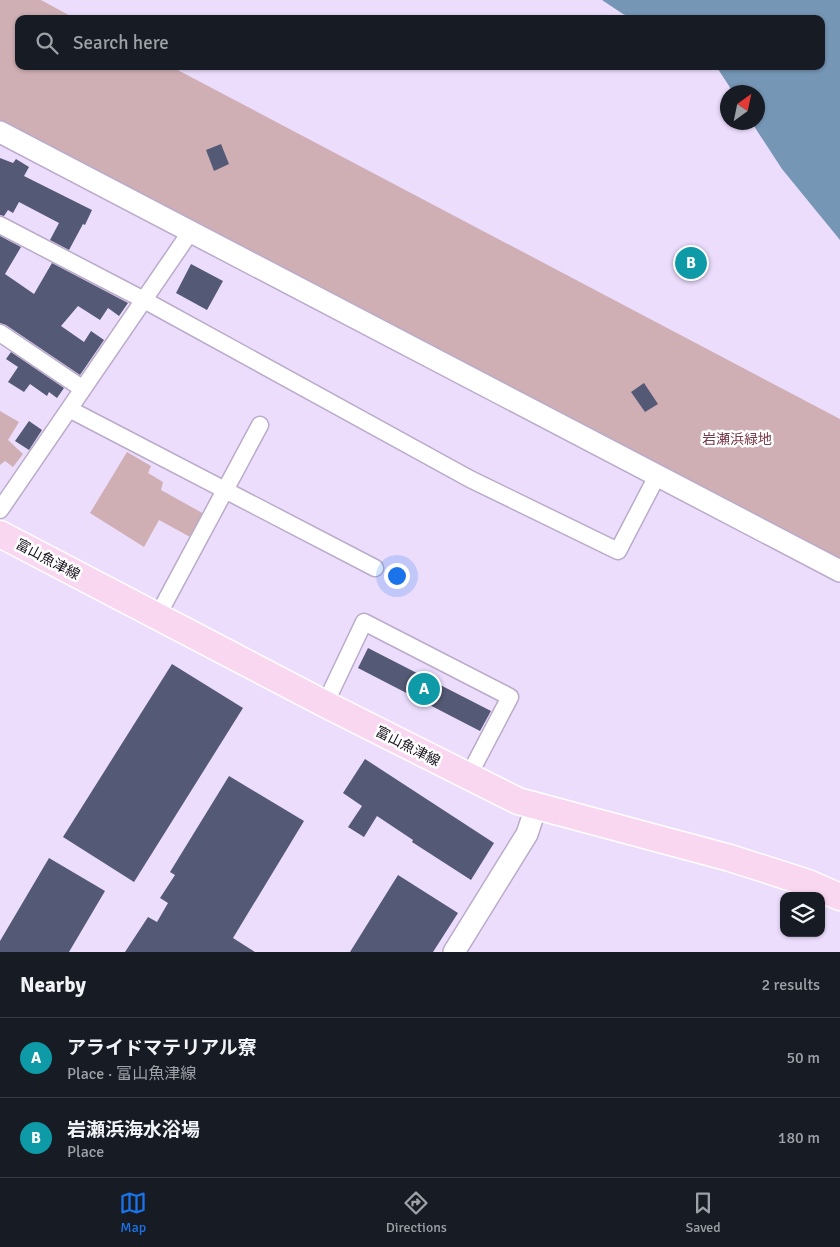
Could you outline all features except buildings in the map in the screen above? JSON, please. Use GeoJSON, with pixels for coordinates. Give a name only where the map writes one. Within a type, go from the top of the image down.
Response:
{"type":"FeatureCollection","features":[{"type":"Feature","properties":{"kind":"main road","name":"富山魚津線"},"geometry":{"type":"LineString","coordinates":[[0,534],[325,704],[518,801],[730,858],[808,883],[840,897]]}},
{"type":"Feature","properties":{"kind":"street"},"geometry":{"type":"LineString","coordinates":[[0,132],[840,571]]}},
{"type":"Feature","properties":{"kind":"street"},"geometry":{"type":"LineString","coordinates":[[0,225],[144,300],[470,478],[618,550],[656,476]]}},
{"type":"Feature","properties":{"kind":"street"},"geometry":{"type":"LineString","coordinates":[[0,510],[191,231]]}},
{"type":"Feature","properties":{"kind":"street"},"geometry":{"type":"LineString","coordinates":[[0,333],[83,389]]}},
{"type":"Feature","properties":{"kind":"street"},"geometry":{"type":"LineString","coordinates":[[69,409],[375,568]]}},
{"type":"Feature","properties":{"kind":"street"},"geometry":{"type":"LineString","coordinates":[[157,617],[260,425]]}},
{"type":"Feature","properties":{"kind":"street"},"geometry":{"type":"LineString","coordinates":[[325,704],[364,622],[510,697],[468,777]]}},
{"type":"Feature","properties":{"kind":"street"},"geometry":{"type":"LineString","coordinates":[[454,952],[527,834],[536,807]]}},
{"type":"Feature","properties":{"kind":"green space","name":"岩瀬浜緑地"},"geometry":{"type":"Polygon","coordinates":[[[0,0],[41,0],[69,15],[15,15],[15,70],[178,70],[840,419],[840,564],[0,125],[0,0]]]}},
{"type":"Feature","properties":{"kind":"green space"},"geometry":{"type":"Polygon","coordinates":[[[0,411],[19,422],[8,440],[23,454],[13,467],[5,461],[0,465],[0,411]]]}},
{"type":"Feature","properties":{"kind":"green space"},"geometry":{"type":"Polygon","coordinates":[[[127,452],[151,466],[148,473],[163,482],[161,490],[206,515],[192,538],[159,520],[144,547],[90,513],[127,452]]]}},
{"type":"Feature","properties":{"kind":"water"},"geometry":{"type":"Polygon","coordinates":[[[602,0],[840,0],[840,240],[782,169],[757,130],[765,130],[765,85],[728,85],[719,70],[825,70],[825,15],[625,15],[602,0]]]}},
{"type":"Feature","properties":{"kind":"place","name":"岩瀬浜海水浴場"},"geometry":{"type":"Point","coordinates":[691,263]}},
{"type":"Feature","properties":{"kind":"place","name":"アライドマテリアル寮"},"geometry":{"type":"Point","coordinates":[424,689]}}]}
